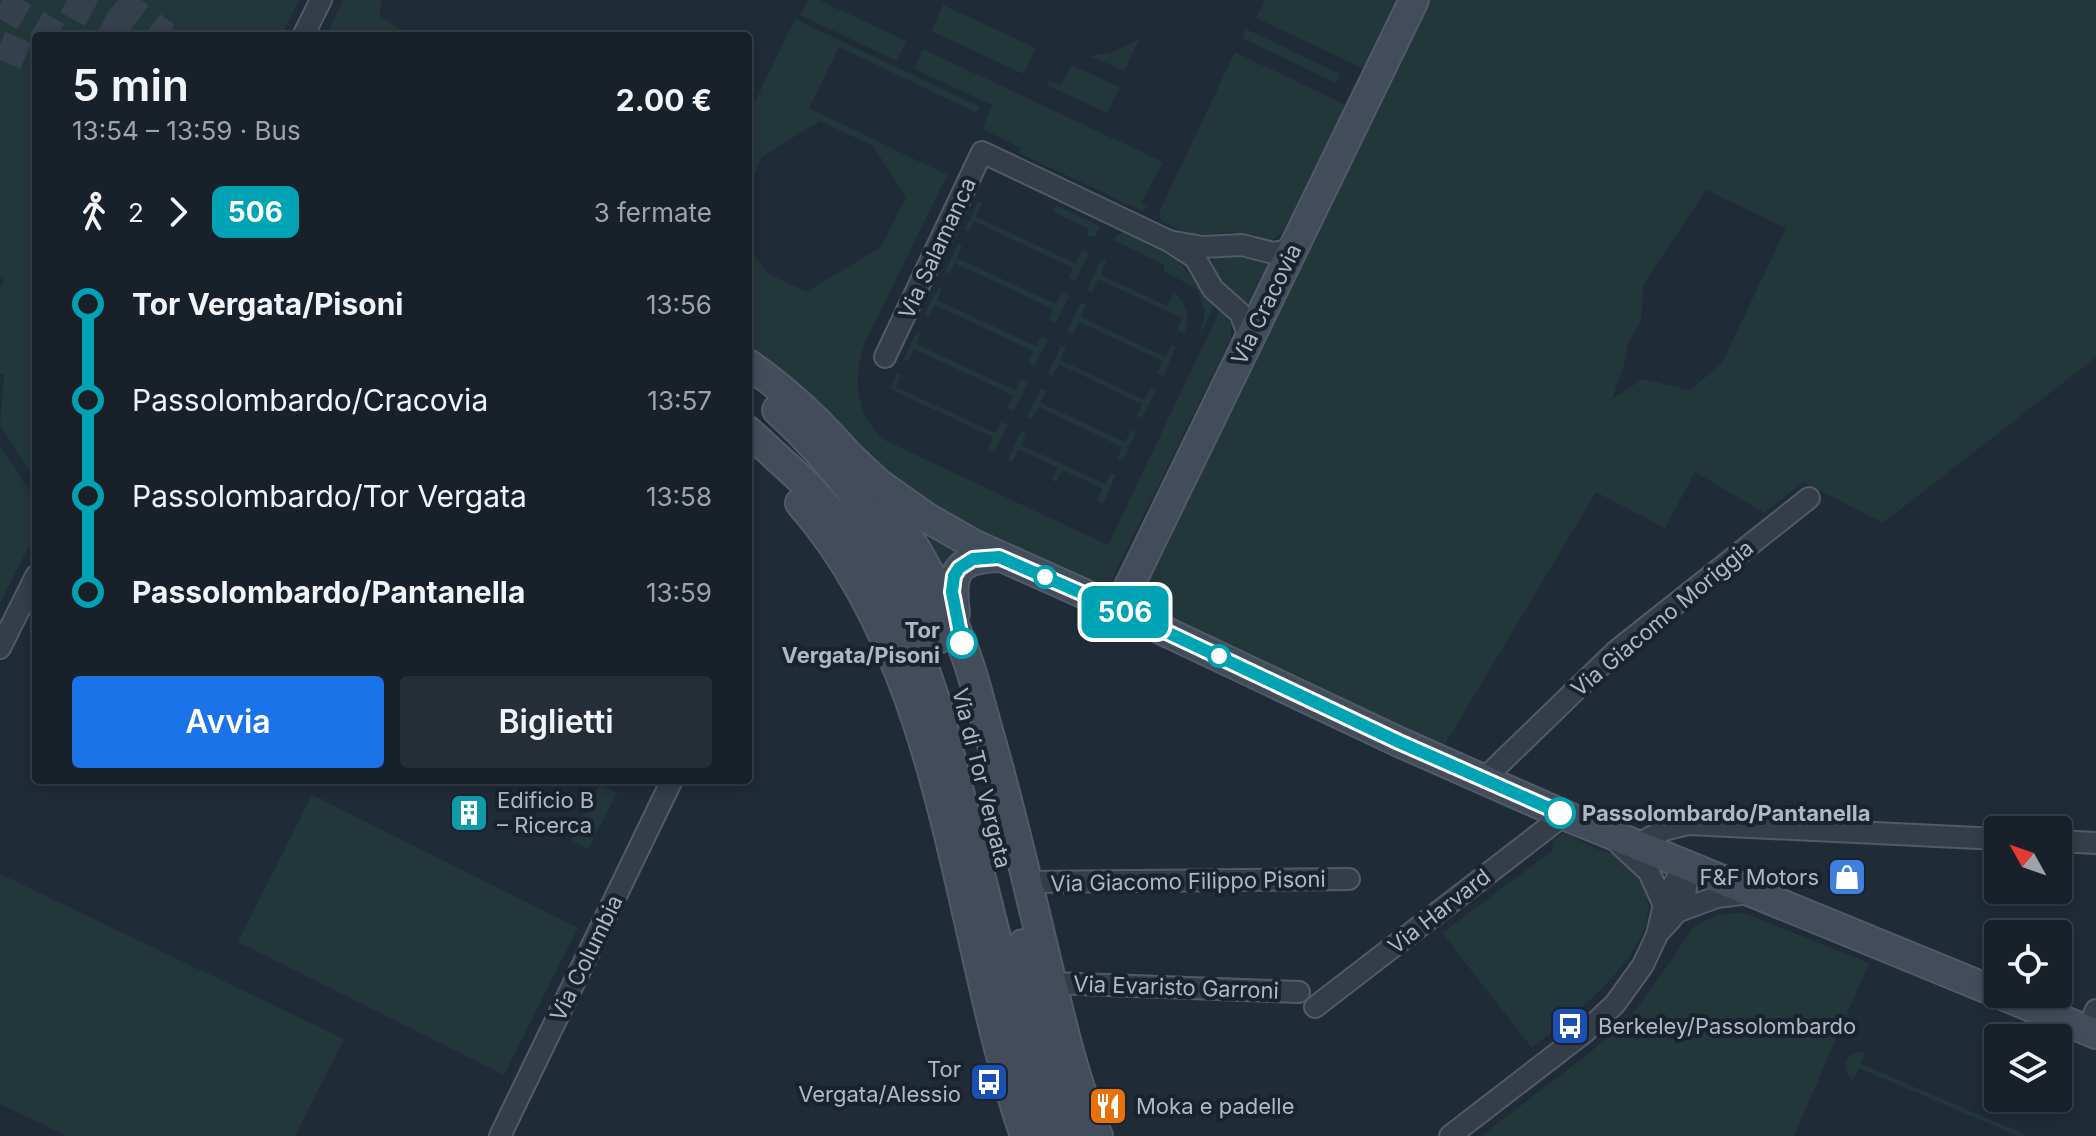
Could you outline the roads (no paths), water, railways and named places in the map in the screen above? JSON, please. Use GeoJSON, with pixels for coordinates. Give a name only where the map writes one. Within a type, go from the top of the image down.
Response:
{"type":"FeatureCollection","features":[{"type":"Feature","properties":{"kind":"street"},"geometry":{"type":"LineString","coordinates":[[305,32],[321,0]]}},
{"type":"Feature","properties":{"kind":"street","name":"Via Cracovia"},"geometry":{"type":"LineString","coordinates":[[1118,609],[1414,0]]}},
{"type":"Feature","properties":{"kind":"street","name":"Via Salamanca"},"geometry":{"type":"LineString","coordinates":[[885,357],[982,152],[1169,241],[1195,258],[1213,289],[1243,317],[1250,339]]}},
{"type":"Feature","properties":{"kind":"street","name":"Via Salamanca"},"geometry":{"type":"LineString","coordinates":[[1169,241],[1202,247],[1242,245],[1257,251],[1284,251],[1298,240]]}},
{"type":"Feature","properties":{"kind":"street"},"geometry":{"type":"LineString","coordinates":[[1227,302],[1247,309],[1261,306],[1272,292],[1275,267],[1257,251]]}},
{"type":"Feature","properties":{"kind":"street"},"geometry":{"type":"LineString","coordinates":[[752,367],[812,416],[878,483],[931,521],[999,557],[1564,815],[1984,988]]}},
{"type":"Feature","properties":{"kind":"street","name":"Via di Tor Vergata"},"geometry":{"type":"LineString","coordinates":[[752,390],[804,436],[866,512],[915,591],[944,648],[956,677],[972,736],[1057,1080],[1076,1136]]}},
{"type":"Feature","properties":{"kind":"street","name":"Via di Tor Vergata"},"geometry":{"type":"LineString","coordinates":[[752,435],[807,485],[849,532],[877,573],[919,653],[935,696],[1030,1072],[1053,1136]]}},
{"type":"Feature","properties":{"kind":"street"},"geometry":{"type":"LineString","coordinates":[[752,450],[803,506],[835,548],[864,597],[902,677],[925,748],[1025,1136]]}},
{"type":"Feature","properties":{"kind":"street","name":"Via di Tor Vergata"},"geometry":{"type":"LineString","coordinates":[[847,454],[917,552],[958,634],[999,766],[1076,1077],[1098,1136]]}},
{"type":"Feature","properties":{"kind":"street","name":"Via Giacomo Moriggia"},"geometry":{"type":"LineString","coordinates":[[1485,778],[1615,652],[1809,498]]}},
{"type":"Feature","properties":{"kind":"street"},"geometry":{"type":"LineString","coordinates":[[958,634],[952,592],[954,576],[959,568],[973,559],[999,557]]}},
{"type":"Feature","properties":{"kind":"street"},"geometry":{"type":"LineString","coordinates":[[0,648],[32,584]]}},
{"type":"Feature","properties":{"kind":"street","name":"Via Columbia"},"geometry":{"type":"LineString","coordinates":[[500,1136],[670,784]]}},
{"type":"Feature","properties":{"kind":"street","name":"Via Harvard"},"geometry":{"type":"LineString","coordinates":[[1315,1007],[1564,815]]}},
{"type":"Feature","properties":{"kind":"street"},"geometry":{"type":"LineString","coordinates":[[1638,844],[1664,830],[1688,824],[1984,838]]}},
{"type":"Feature","properties":{"kind":"street"},"geometry":{"type":"LineString","coordinates":[[1603,831],[1642,863],[1671,907]]}},
{"type":"Feature","properties":{"kind":"street"},"geometry":{"type":"LineString","coordinates":[[2072,842],[2096,843]]}},
{"type":"Feature","properties":{"kind":"street"},"geometry":{"type":"LineString","coordinates":[[1450,1136],[1609,1011],[1635,978],[1671,907],[1686,865]]}},
{"type":"Feature","properties":{"kind":"street","name":"Via Giacomo Filippo Pisoni"},"geometry":{"type":"LineString","coordinates":[[1027,882],[1349,879]]}},
{"type":"Feature","properties":{"kind":"street"},"geometry":{"type":"LineString","coordinates":[[1671,907],[1756,893]]}},
{"type":"Feature","properties":{"kind":"street","name":"Via Evaristo Garroni"},"geometry":{"type":"LineString","coordinates":[[1052,983],[1299,992]]}},
{"type":"Feature","properties":{"kind":"street"},"geometry":{"type":"LineString","coordinates":[[2041,1008],[2093,1025]]}},
{"type":"Feature","properties":{"kind":"tunnel"},"geometry":{"type":"LineString","coordinates":[[67,0],[126,32]]}},
{"type":"Feature","properties":{"kind":"tunnel"},"geometry":{"type":"LineString","coordinates":[[118,0],[161,32]]}},
{"type":"Feature","properties":{"kind":"tunnel"},"geometry":{"type":"LineString","coordinates":[[0,3],[50,32]]}},
{"type":"Feature","properties":{"kind":"tunnel"},"geometry":{"type":"LineString","coordinates":[[0,45],[32,58]]}},
{"type":"Feature","properties":{"kind":"place","name":"Tor Vergata/Pisoni"},"geometry":{"type":"Point","coordinates":[962,643]}},
{"type":"Feature","properties":{"kind":"place","name":"Edificio B – Ricerca"},"geometry":{"type":"Point","coordinates":[469,813]}},
{"type":"Feature","properties":{"kind":"place","name":"Passolombardo/Pantanella"},"geometry":{"type":"Point","coordinates":[1560,813]}},
{"type":"Feature","properties":{"kind":"place","name":"F&F Motors"},"geometry":{"type":"Point","coordinates":[1847,877]}},
{"type":"Feature","properties":{"kind":"place","name":"Berkeley/Passolombardo"},"geometry":{"type":"Point","coordinates":[1570,1026]}},
{"type":"Feature","properties":{"kind":"place","name":"Tor Vergata/Alessio"},"geometry":{"type":"Point","coordinates":[989,1082]}},
{"type":"Feature","properties":{"kind":"place","name":"Moka e padelle"},"geometry":{"type":"Point","coordinates":[1108,1106]}}]}
